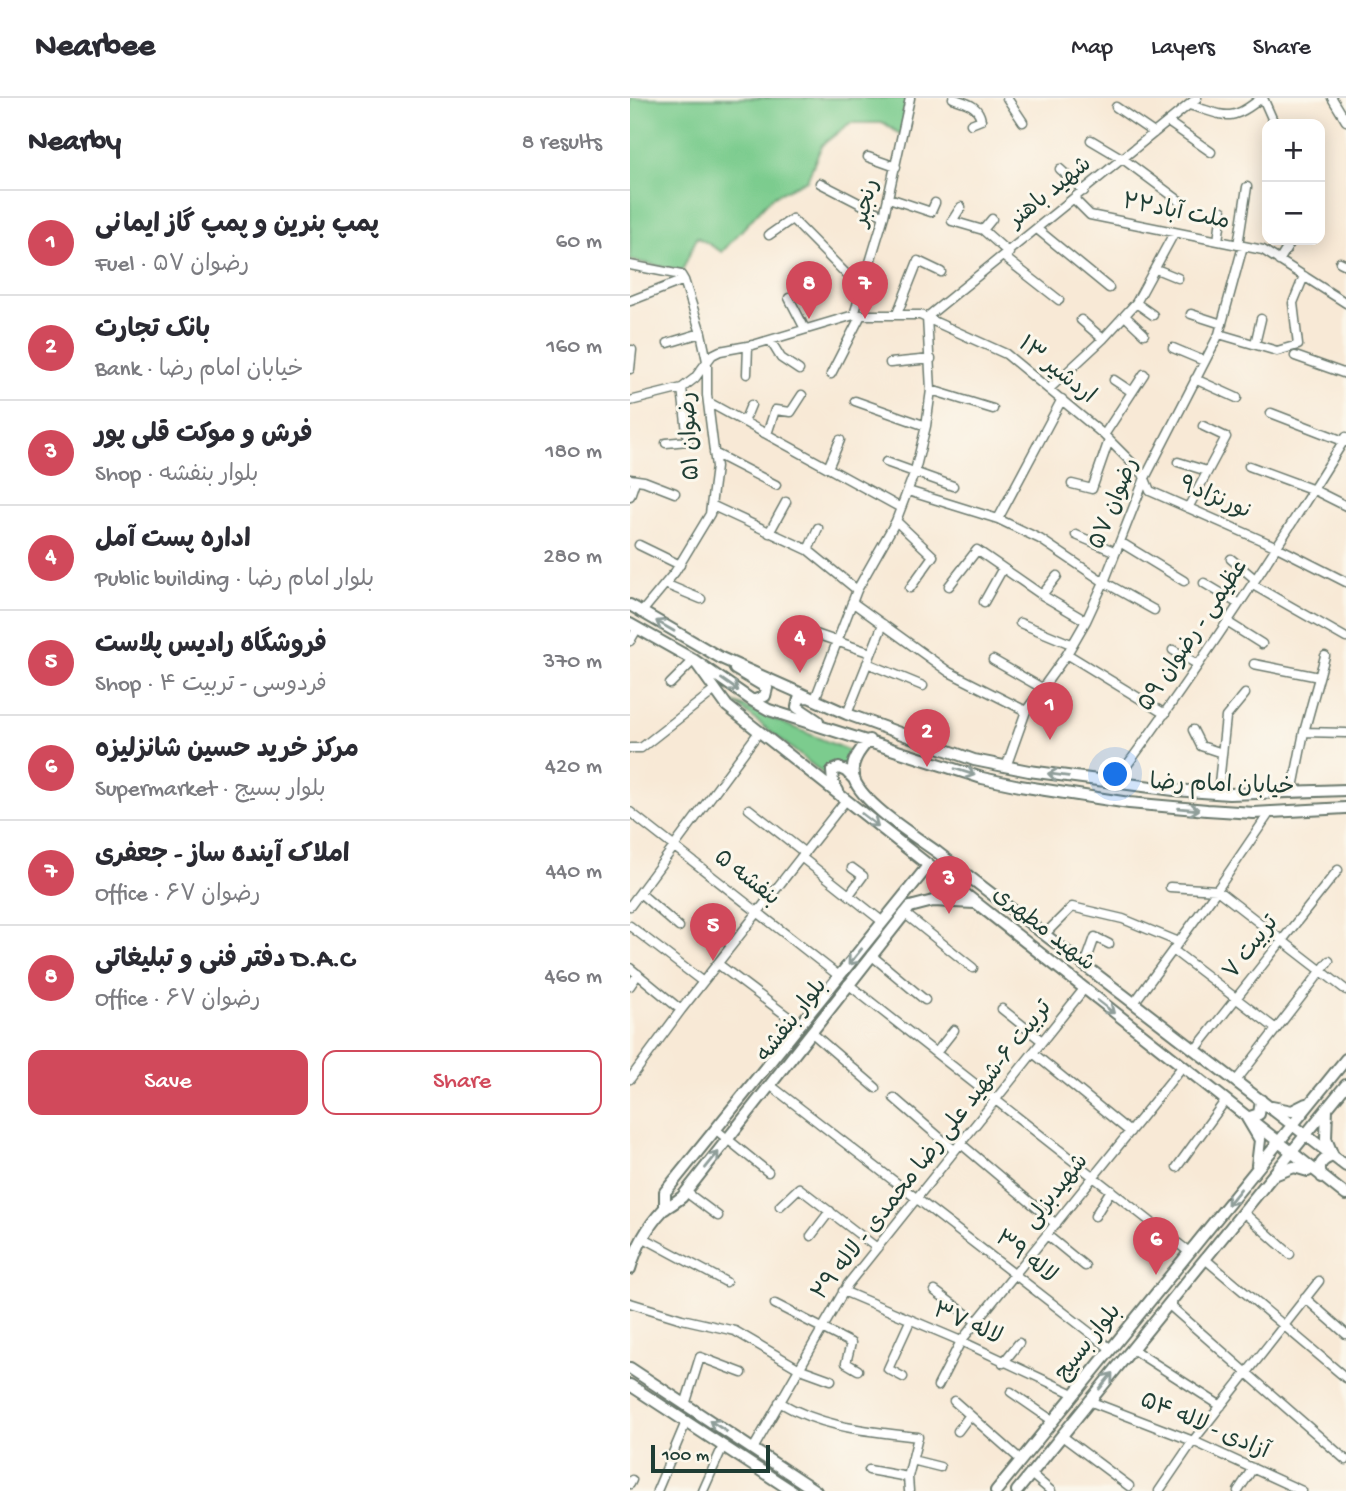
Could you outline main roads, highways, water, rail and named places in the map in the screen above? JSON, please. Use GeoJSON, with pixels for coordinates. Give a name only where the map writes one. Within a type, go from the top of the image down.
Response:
{"type":"FeatureCollection","features":[{"type":"Feature","properties":{"kind":"main road"},"geometry":{"type":"LineString","coordinates":[[630,605],[721,658],[847,714],[974,760],[1114,783],[1219,793],[1346,790]]}},
{"type":"Feature","properties":{"kind":"main road","name":"خیابان امام رضا"},"geometry":{"type":"LineString","coordinates":[[634,626],[694,660],[769,710],[982,778],[1129,803],[1207,810],[1270,812],[1346,808]]}},
{"type":"Feature","properties":{"kind":"main road"},"geometry":{"type":"LineString","coordinates":[[721,658],[767,688],[765,696],[752,701]]}},
{"type":"Feature","properties":{"kind":"main road","name":"شهید مطهری"},"geometry":{"type":"LineString","coordinates":[[694,660],[727,706],[1346,1195]]}},
{"type":"Feature","properties":{"kind":"main road"},"geometry":{"type":"LineString","coordinates":[[813,699],[799,698],[797,707],[836,731]]}},
{"type":"Feature","properties":{"kind":"main road"},"geometry":{"type":"LineString","coordinates":[[855,780],[855,759],[869,740]]}},
{"type":"Feature","properties":{"kind":"main road"},"geometry":{"type":"LineString","coordinates":[[844,799],[832,783],[832,771],[839,768],[855,780]]}},
{"type":"Feature","properties":{"kind":"main road","name":"شهید مطهری"},"geometry":{"type":"LineString","coordinates":[[855,780],[863,793],[881,811],[1346,1166]]}},
{"type":"Feature","properties":{"kind":"main road","name":"بلوار بنفشه"},"geometry":{"type":"LineString","coordinates":[[665,1209],[665,1192],[928,866]]}},
{"type":"Feature","properties":{"kind":"main road","name":"بلوار بنفشه"},"geometry":{"type":"LineString","coordinates":[[630,1269],[634,1254],[643,1238],[665,1209],[686,1192],[728,1140],[904,913],[910,907],[933,901],[975,903]]}},
{"type":"Feature","properties":{"kind":"main road"},"geometry":{"type":"LineString","coordinates":[[992,916],[1003,902]]}},
{"type":"Feature","properties":{"kind":"main road","name":"بلوار بسیج"},"geometry":{"type":"LineString","coordinates":[[996,1491],[1346,1059]]}},
{"type":"Feature","properties":{"kind":"main road","name":"بلوار بسیج"},"geometry":{"type":"LineString","coordinates":[[1017,1491],[1346,1085]]}},
{"type":"Feature","properties":{"kind":"main road"},"geometry":{"type":"LineString","coordinates":[[1313,1099],[1316,1111],[1327,1108],[1325,1130],[1333,1156],[1324,1159],[1320,1164],[1322,1177],[1294,1167],[1276,1173],[1268,1180],[1263,1169],[1256,1170],[1260,1140],[1247,1118],[1259,1114],[1261,1100],[1273,1108],[1293,1111],[1313,1099]]}},
{"type":"Feature","properties":{"kind":"main road"},"geometry":{"type":"LineString","coordinates":[[630,1368],[816,1491]]}},
{"type":"Feature","properties":{"kind":"main road"},"geometry":{"type":"LineString","coordinates":[[630,1385],[792,1491]]}},
{"type":"Feature","properties":{"kind":"place","name":"دفتر فنی و تبلیغاتی D.A.C"},"geometry":{"type":"Point","coordinates":[809,319]}},
{"type":"Feature","properties":{"kind":"place","name":"املاک آینده ساز - جعفری"},"geometry":{"type":"Point","coordinates":[865,319]}},
{"type":"Feature","properties":{"kind":"place","name":"اداره پست آمل"},"geometry":{"type":"Point","coordinates":[800,673]}},
{"type":"Feature","properties":{"kind":"place","name":"پمپ بنرین و پمپ گاز ایمانی"},"geometry":{"type":"Point","coordinates":[1050,740]}},
{"type":"Feature","properties":{"kind":"place","name":"بانک تجارت"},"geometry":{"type":"Point","coordinates":[927,767]}},
{"type":"Feature","properties":{"kind":"place","name":"فرش و موکت قلی پور"},"geometry":{"type":"Point","coordinates":[949,914]}},
{"type":"Feature","properties":{"kind":"place","name":"فروشگاه رادیس پلاست"},"geometry":{"type":"Point","coordinates":[713,961]}},
{"type":"Feature","properties":{"kind":"place","name":"مرکز خرید حسین شانزلیزه"},"geometry":{"type":"Point","coordinates":[1156,1275]}}]}
